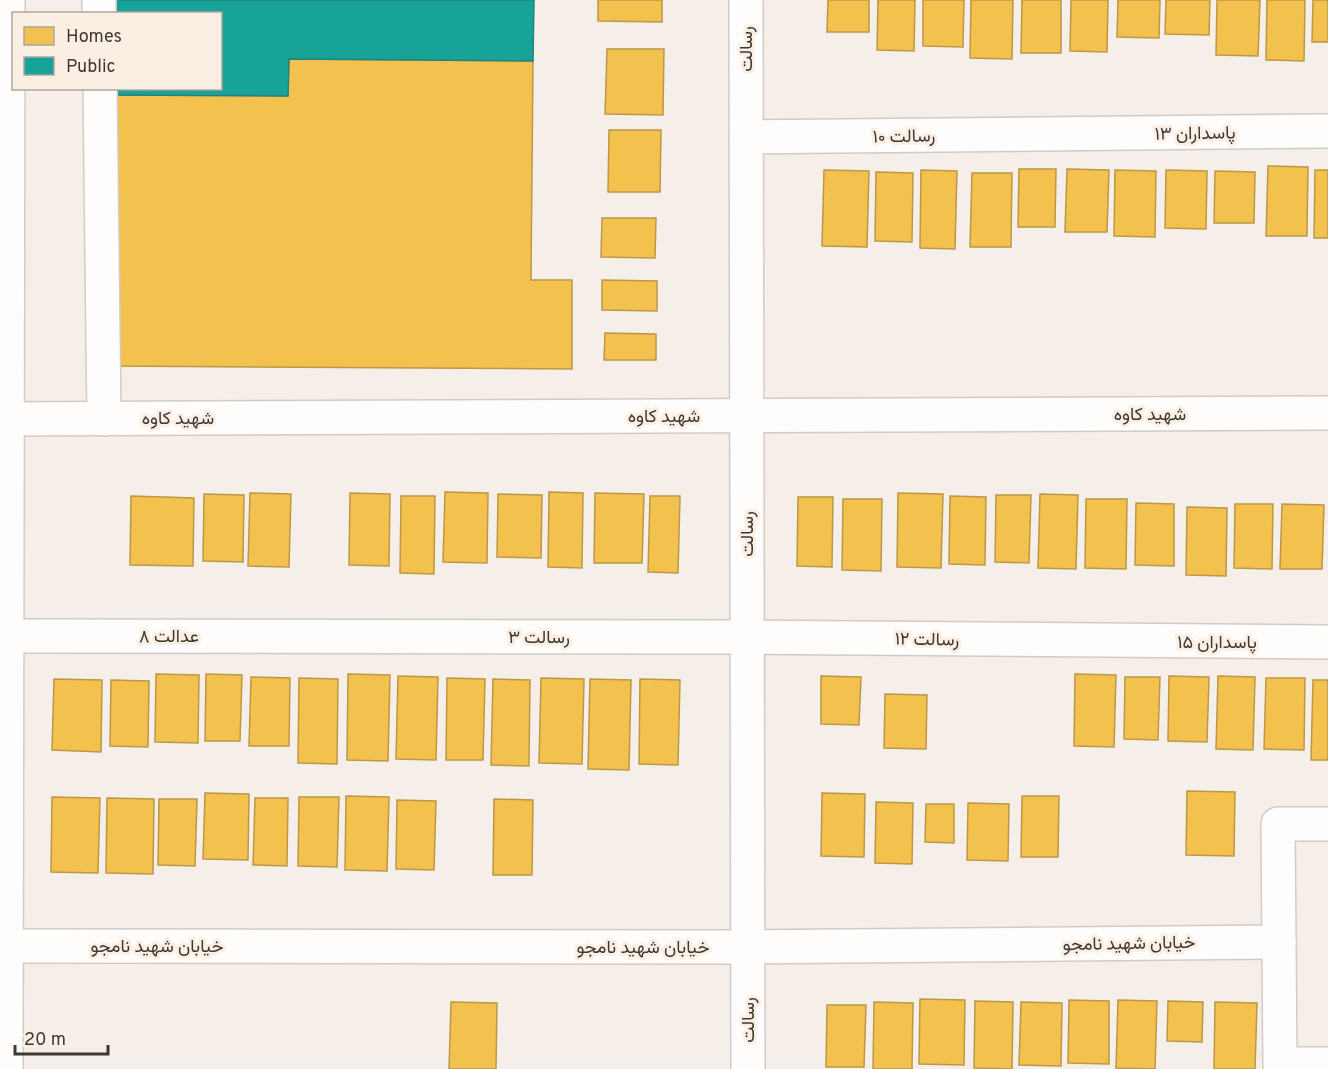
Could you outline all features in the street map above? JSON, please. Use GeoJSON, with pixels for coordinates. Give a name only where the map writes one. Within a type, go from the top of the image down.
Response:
{"type":"FeatureCollection","features":[{"type":"Feature","properties":{"kind":"street"},"geometry":{"type":"LineString","coordinates":[[6,1069],[3,946],[4,136],[8,0]]}},
{"type":"Feature","properties":{"kind":"street","name":"رسالت"},"geometry":{"type":"LineString","coordinates":[[746,0],[748,1069]]}},
{"type":"Feature","properties":{"kind":"street"},"geometry":{"type":"LineString","coordinates":[[100,90],[104,418]]}},
{"type":"Feature","properties":{"kind":"street","name":"پاسداران ۱۳"},"geometry":{"type":"LineString","coordinates":[[1062,134],[1328,131]]}},
{"type":"Feature","properties":{"kind":"street","name":"رسالت ۱۰"},"geometry":{"type":"LineString","coordinates":[[746,137],[1062,134]]}},
{"type":"Feature","properties":{"kind":"street","name":"شهید کاوه"},"geometry":{"type":"LineString","coordinates":[[4,419],[1328,413]]}},
{"type":"Feature","properties":{"kind":"street","name":"عدالت ۸"},"geometry":{"type":"LineString","coordinates":[[4,636],[332,637]]}},
{"type":"Feature","properties":{"kind":"street","name":"رسالت ۳"},"geometry":{"type":"LineString","coordinates":[[332,637],[747,637]]}},
{"type":"Feature","properties":{"kind":"street","name":"رسالت ۱۲"},"geometry":{"type":"LineString","coordinates":[[747,637],[1106,641]]}},
{"type":"Feature","properties":{"kind":"street","name":"پاسداران ۱۵"},"geometry":{"type":"LineString","coordinates":[[1106,641],[1328,642]]}},
{"type":"Feature","properties":{"kind":"street"},"geometry":{"type":"LineString","coordinates":[[1328,824],[1278,824],[1280,1064],[1328,1064]]}},
{"type":"Feature","properties":{"kind":"street","name":"خیابان شهید نامجو"},"geometry":{"type":"LineString","coordinates":[[3,946],[748,947],[1279,942]]}},
{"type":"Feature","properties":{"kind":"building: Homes"},"geometry":{"type":"Polygon","coordinates":[[[598,0],[662,0],[662,22],[598,21],[598,0]]]}},
{"type":"Feature","properties":{"kind":"building: Homes"},"geometry":{"type":"Polygon","coordinates":[[[828,0],[869,0],[869,32],[827,32],[828,0]]]}},
{"type":"Feature","properties":{"kind":"building: Homes"},"geometry":{"type":"Polygon","coordinates":[[[878,0],[915,0],[914,51],[877,50],[878,0]]]}},
{"type":"Feature","properties":{"kind":"building: Homes"},"geometry":{"type":"Polygon","coordinates":[[[923,0],[964,0],[963,47],[923,46],[923,0]]]}},
{"type":"Feature","properties":{"kind":"building: Homes"},"geometry":{"type":"Polygon","coordinates":[[[971,0],[1013,0],[1012,59],[970,58],[971,0]]]}},
{"type":"Feature","properties":{"kind":"building: Homes"},"geometry":{"type":"Polygon","coordinates":[[[1022,0],[1061,0],[1061,53],[1021,53],[1022,0]]]}},
{"type":"Feature","properties":{"kind":"building: Homes"},"geometry":{"type":"Polygon","coordinates":[[[1071,0],[1108,0],[1107,52],[1070,51],[1071,0]]]}},
{"type":"Feature","properties":{"kind":"building: Homes"},"geometry":{"type":"Polygon","coordinates":[[[1118,0],[1160,0],[1159,38],[1117,37],[1118,0]]]}},
{"type":"Feature","properties":{"kind":"building: Homes"},"geometry":{"type":"Polygon","coordinates":[[[1166,0],[1210,0],[1209,35],[1165,34],[1166,0]]]}},
{"type":"Feature","properties":{"kind":"building: Homes"},"geometry":{"type":"Polygon","coordinates":[[[1217,0],[1260,0],[1258,56],[1216,55],[1217,0]]]}},
{"type":"Feature","properties":{"kind":"building: Homes"},"geometry":{"type":"Polygon","coordinates":[[[1267,0],[1305,0],[1304,61],[1266,60],[1267,0]]]}},
{"type":"Feature","properties":{"kind":"building: Homes"},"geometry":{"type":"Polygon","coordinates":[[[1313,0],[1328,0],[1328,42],[1312,42],[1313,0]]]}},
{"type":"Feature","properties":{"kind":"building: Homes"},"geometry":{"type":"Polygon","coordinates":[[[607,49],[664,49],[663,115],[605,114],[607,49]]]}},
{"type":"Feature","properties":{"kind":"building: Homes"},"geometry":{"type":"Polygon","coordinates":[[[289,59],[533,61],[531,280],[572,280],[572,369],[108,366],[110,95],[288,96],[289,59]]]}},
{"type":"Feature","properties":{"kind":"building: Homes"},"geometry":{"type":"Polygon","coordinates":[[[609,130],[661,130],[660,192],[608,192],[609,130]]]}},
{"type":"Feature","properties":{"kind":"building: Homes"},"geometry":{"type":"Polygon","coordinates":[[[1268,166],[1308,167],[1307,236],[1266,236],[1268,166]]]}},
{"type":"Feature","properties":{"kind":"building: Homes"},"geometry":{"type":"Polygon","coordinates":[[[1019,169],[1056,169],[1055,227],[1018,227],[1019,169]]]}},
{"type":"Feature","properties":{"kind":"building: Homes"},"geometry":{"type":"Polygon","coordinates":[[[1067,169],[1109,170],[1107,232],[1065,232],[1067,169]]]}},
{"type":"Feature","properties":{"kind":"building: Homes"},"geometry":{"type":"Polygon","coordinates":[[[824,170],[869,171],[867,247],[822,246],[824,170]]]}},
{"type":"Feature","properties":{"kind":"building: Homes"},"geometry":{"type":"Polygon","coordinates":[[[921,170],[957,171],[955,249],[920,248],[921,170]]]}},
{"type":"Feature","properties":{"kind":"building: Homes"},"geometry":{"type":"Polygon","coordinates":[[[1115,170],[1156,171],[1155,237],[1114,236],[1115,170]]]}},
{"type":"Feature","properties":{"kind":"building: Homes"},"geometry":{"type":"Polygon","coordinates":[[[1166,170],[1207,171],[1206,229],[1165,228],[1166,170]]]}},
{"type":"Feature","properties":{"kind":"building: Homes"},"geometry":{"type":"Polygon","coordinates":[[[1315,170],[1328,170],[1328,238],[1314,238],[1315,170]]]}},
{"type":"Feature","properties":{"kind":"building: Homes"},"geometry":{"type":"Polygon","coordinates":[[[1215,171],[1255,172],[1254,223],[1214,223],[1215,171]]]}},
{"type":"Feature","properties":{"kind":"building: Homes"},"geometry":{"type":"Polygon","coordinates":[[[876,172],[913,173],[912,242],[875,241],[876,172]]]}},
{"type":"Feature","properties":{"kind":"building: Homes"},"geometry":{"type":"Polygon","coordinates":[[[972,173],[1012,173],[1011,247],[970,247],[972,173]]]}},
{"type":"Feature","properties":{"kind":"building: Homes"},"geometry":{"type":"Polygon","coordinates":[[[602,218],[656,218],[655,258],[601,257],[602,218]]]}},
{"type":"Feature","properties":{"kind":"building: Homes"},"geometry":{"type":"Polygon","coordinates":[[[602,280],[657,281],[657,311],[602,310],[602,280]]]}},
{"type":"Feature","properties":{"kind":"building: Homes"},"geometry":{"type":"Polygon","coordinates":[[[605,333],[656,334],[656,360],[604,360],[605,333]]]}},
{"type":"Feature","properties":{"kind":"building: Homes"},"geometry":{"type":"Polygon","coordinates":[[[445,492],[488,493],[487,563],[443,562],[445,492]]]}},
{"type":"Feature","properties":{"kind":"building: Homes"},"geometry":{"type":"Polygon","coordinates":[[[549,492],[583,493],[582,568],[548,567],[549,492]]]}},
{"type":"Feature","properties":{"kind":"building: Homes"},"geometry":{"type":"Polygon","coordinates":[[[250,493],[291,494],[289,567],[248,566],[250,493]]]}},
{"type":"Feature","properties":{"kind":"building: Homes"},"geometry":{"type":"Polygon","coordinates":[[[350,493],[390,494],[389,566],[349,565],[350,493]]]}},
{"type":"Feature","properties":{"kind":"building: Homes"},"geometry":{"type":"Polygon","coordinates":[[[595,493],[644,494],[642,563],[594,563],[595,493]]]}},
{"type":"Feature","properties":{"kind":"building: Homes"},"geometry":{"type":"Polygon","coordinates":[[[898,493],[943,494],[941,568],[897,567],[898,493]]]}},
{"type":"Feature","properties":{"kind":"building: Homes"},"geometry":{"type":"Polygon","coordinates":[[[204,494],[244,495],[243,562],[203,561],[204,494]]]}},
{"type":"Feature","properties":{"kind":"building: Homes"},"geometry":{"type":"Polygon","coordinates":[[[498,494],[542,495],[541,558],[497,557],[498,494]]]}},
{"type":"Feature","properties":{"kind":"building: Homes"},"geometry":{"type":"Polygon","coordinates":[[[1040,494],[1078,495],[1076,569],[1038,568],[1040,494]]]}},
{"type":"Feature","properties":{"kind":"building: Homes"},"geometry":{"type":"Polygon","coordinates":[[[996,495],[1031,495],[1029,563],[995,562],[996,495]]]}},
{"type":"Feature","properties":{"kind":"building: Homes"},"geometry":{"type":"Polygon","coordinates":[[[131,496],[194,498],[193,566],[130,565],[131,496]]]}},
{"type":"Feature","properties":{"kind":"building: Homes"},"geometry":{"type":"Polygon","coordinates":[[[401,496],[435,496],[434,574],[400,573],[401,496]]]}},
{"type":"Feature","properties":{"kind":"building: Homes"},"geometry":{"type":"Polygon","coordinates":[[[650,496],[680,496],[678,573],[648,572],[650,496]]]}},
{"type":"Feature","properties":{"kind":"building: Homes"},"geometry":{"type":"Polygon","coordinates":[[[950,496],[986,497],[985,565],[949,564],[950,496]]]}},
{"type":"Feature","properties":{"kind":"building: Homes"},"geometry":{"type":"Polygon","coordinates":[[[798,497],[833,497],[832,567],[797,566],[798,497]]]}},
{"type":"Feature","properties":{"kind":"building: Homes"},"geometry":{"type":"Polygon","coordinates":[[[843,499],[882,499],[881,571],[842,570],[843,499]]]}},
{"type":"Feature","properties":{"kind":"building: Homes"},"geometry":{"type":"Polygon","coordinates":[[[1086,499],[1127,499],[1126,569],[1085,568],[1086,499]]]}},
{"type":"Feature","properties":{"kind":"building: Homes"},"geometry":{"type":"Polygon","coordinates":[[[1136,503],[1174,504],[1174,566],[1135,565],[1136,503]]]}},
{"type":"Feature","properties":{"kind":"building: Homes"},"geometry":{"type":"Polygon","coordinates":[[[1235,504],[1273,504],[1272,569],[1234,568],[1235,504]]]}},
{"type":"Feature","properties":{"kind":"building: Homes"},"geometry":{"type":"Polygon","coordinates":[[[1282,504],[1324,505],[1322,569],[1280,569],[1282,504]]]}},
{"type":"Feature","properties":{"kind":"building: Homes"},"geometry":{"type":"Polygon","coordinates":[[[1187,507],[1227,508],[1226,576],[1186,575],[1187,507]]]}},
{"type":"Feature","properties":{"kind":"building: Homes"},"geometry":{"type":"Polygon","coordinates":[[[156,674],[199,675],[198,743],[155,742],[156,674]]]}},
{"type":"Feature","properties":{"kind":"building: Homes"},"geometry":{"type":"Polygon","coordinates":[[[206,674],[242,675],[240,741],[205,741],[206,674]]]}},
{"type":"Feature","properties":{"kind":"building: Homes"},"geometry":{"type":"Polygon","coordinates":[[[348,674],[390,675],[388,761],[347,760],[348,674]]]}},
{"type":"Feature","properties":{"kind":"building: Homes"},"geometry":{"type":"Polygon","coordinates":[[[1075,674],[1116,675],[1114,747],[1074,746],[1075,674]]]}},
{"type":"Feature","properties":{"kind":"building: Homes"},"geometry":{"type":"Polygon","coordinates":[[[398,676],[438,677],[436,760],[396,759],[398,676]]]}},
{"type":"Feature","properties":{"kind":"building: Homes"},"geometry":{"type":"Polygon","coordinates":[[[821,676],[861,677],[859,725],[821,724],[821,676]]]}},
{"type":"Feature","properties":{"kind":"building: Homes"},"geometry":{"type":"Polygon","coordinates":[[[1169,676],[1209,677],[1207,742],[1168,741],[1169,676]]]}},
{"type":"Feature","properties":{"kind":"building: Homes"},"geometry":{"type":"Polygon","coordinates":[[[1218,676],[1255,677],[1253,750],[1216,749],[1218,676]]]}},
{"type":"Feature","properties":{"kind":"building: Homes"},"geometry":{"type":"Polygon","coordinates":[[[251,677],[290,678],[289,746],[249,746],[251,677]]]}},
{"type":"Feature","properties":{"kind":"building: Homes"},"geometry":{"type":"Polygon","coordinates":[[[1125,677],[1160,677],[1158,740],[1124,739],[1125,677]]]}},
{"type":"Feature","properties":{"kind":"building: Homes"},"geometry":{"type":"Polygon","coordinates":[[[299,678],[338,679],[337,764],[298,763],[299,678]]]}},
{"type":"Feature","properties":{"kind":"building: Homes"},"geometry":{"type":"Polygon","coordinates":[[[447,678],[485,679],[483,760],[446,760],[447,678]]]}},
{"type":"Feature","properties":{"kind":"building: Homes"},"geometry":{"type":"Polygon","coordinates":[[[541,678],[584,679],[582,764],[539,763],[541,678]]]}},
{"type":"Feature","properties":{"kind":"building: Homes"},"geometry":{"type":"Polygon","coordinates":[[[1266,678],[1305,678],[1304,750],[1264,749],[1266,678]]]}},
{"type":"Feature","properties":{"kind":"building: Homes"},"geometry":{"type":"Polygon","coordinates":[[[54,679],[102,680],[101,752],[52,750],[54,679]]]}},
{"type":"Feature","properties":{"kind":"building: Homes"},"geometry":{"type":"Polygon","coordinates":[[[493,679],[530,680],[529,766],[491,765],[493,679]]]}},
{"type":"Feature","properties":{"kind":"building: Homes"},"geometry":{"type":"Polygon","coordinates":[[[590,679],[631,680],[629,770],[588,769],[590,679]]]}},
{"type":"Feature","properties":{"kind":"building: Homes"},"geometry":{"type":"Polygon","coordinates":[[[640,679],[680,680],[678,765],[639,764],[640,679]]]}},
{"type":"Feature","properties":{"kind":"building: Homes"},"geometry":{"type":"Polygon","coordinates":[[[111,680],[149,681],[148,747],[110,746],[111,680]]]}},
{"type":"Feature","properties":{"kind":"building: Homes"},"geometry":{"type":"Polygon","coordinates":[[[1313,680],[1328,680],[1328,760],[1311,760],[1313,680]]]}},
{"type":"Feature","properties":{"kind":"building: Homes"},"geometry":{"type":"Polygon","coordinates":[[[885,694],[927,695],[926,749],[884,748],[885,694]]]}},
{"type":"Feature","properties":{"kind":"building: Homes"},"geometry":{"type":"Polygon","coordinates":[[[1187,791],[1235,792],[1234,856],[1186,855],[1187,791]]]}},
{"type":"Feature","properties":{"kind":"building: Homes"},"geometry":{"type":"Polygon","coordinates":[[[205,793],[249,794],[248,860],[203,859],[205,793]]]}},
{"type":"Feature","properties":{"kind":"building: Homes"},"geometry":{"type":"Polygon","coordinates":[[[822,793],[865,794],[864,857],[821,856],[822,793]]]}},
{"type":"Feature","properties":{"kind":"building: Homes"},"geometry":{"type":"Polygon","coordinates":[[[346,796],[389,797],[387,871],[345,870],[346,796]]]}},
{"type":"Feature","properties":{"kind":"building: Homes"},"geometry":{"type":"Polygon","coordinates":[[[1022,796],[1059,796],[1058,857],[1021,857],[1022,796]]]}},
{"type":"Feature","properties":{"kind":"building: Homes"},"geometry":{"type":"Polygon","coordinates":[[[52,797],[100,798],[98,873],[51,872],[52,797]]]}},
{"type":"Feature","properties":{"kind":"building: Homes"},"geometry":{"type":"Polygon","coordinates":[[[299,797],[339,797],[337,867],[298,866],[299,797]]]}},
{"type":"Feature","properties":{"kind":"building: Homes"},"geometry":{"type":"Polygon","coordinates":[[[107,798],[154,799],[153,874],[106,873],[107,798]]]}},
{"type":"Feature","properties":{"kind":"building: Homes"},"geometry":{"type":"Polygon","coordinates":[[[255,798],[288,798],[287,866],[253,865],[255,798]]]}},
{"type":"Feature","properties":{"kind":"building: Homes"},"geometry":{"type":"Polygon","coordinates":[[[159,799],[197,799],[195,866],[158,865],[159,799]]]}},
{"type":"Feature","properties":{"kind":"building: Homes"},"geometry":{"type":"Polygon","coordinates":[[[494,799],[533,800],[532,875],[493,875],[494,799]]]}},
{"type":"Feature","properties":{"kind":"building: Homes"},"geometry":{"type":"Polygon","coordinates":[[[397,800],[436,801],[434,870],[396,869],[397,800]]]}},
{"type":"Feature","properties":{"kind":"building: Homes"},"geometry":{"type":"Polygon","coordinates":[[[876,802],[913,803],[912,864],[875,863],[876,802]]]}},
{"type":"Feature","properties":{"kind":"building: Homes"},"geometry":{"type":"Polygon","coordinates":[[[968,803],[1009,804],[1008,861],[967,860],[968,803]]]}},
{"type":"Feature","properties":{"kind":"building: Homes"},"geometry":{"type":"Polygon","coordinates":[[[926,804],[954,804],[954,843],[925,842],[926,804]]]}},
{"type":"Feature","properties":{"kind":"building: Homes"},"geometry":{"type":"Polygon","coordinates":[[[920,999],[965,1000],[964,1065],[919,1064],[920,999]]]}},
{"type":"Feature","properties":{"kind":"building: Homes"},"geometry":{"type":"Polygon","coordinates":[[[1069,1000],[1109,1001],[1109,1064],[1068,1063],[1069,1000]]]}},
{"type":"Feature","properties":{"kind":"building: Homes"},"geometry":{"type":"Polygon","coordinates":[[[1118,1000],[1157,1001],[1155,1069],[1116,1068],[1118,1000]]]}},
{"type":"Feature","properties":{"kind":"building: Homes"},"geometry":{"type":"Polygon","coordinates":[[[975,1001],[1013,1002],[1012,1069],[974,1068],[975,1001]]]}},
{"type":"Feature","properties":{"kind":"building: Homes"},"geometry":{"type":"Polygon","coordinates":[[[1168,1001],[1203,1002],[1202,1042],[1167,1041],[1168,1001]]]}},
{"type":"Feature","properties":{"kind":"building: Homes"},"geometry":{"type":"Polygon","coordinates":[[[451,1002],[497,1003],[496,1069],[449,1069],[451,1002]]]}},
{"type":"Feature","properties":{"kind":"building: Homes"},"geometry":{"type":"Polygon","coordinates":[[[874,1002],[913,1003],[912,1069],[873,1069],[874,1002]]]}},
{"type":"Feature","properties":{"kind":"building: Homes"},"geometry":{"type":"Polygon","coordinates":[[[1021,1002],[1062,1003],[1061,1066],[1019,1065],[1021,1002]]]}},
{"type":"Feature","properties":{"kind":"building: Homes"},"geometry":{"type":"Polygon","coordinates":[[[1215,1002],[1257,1003],[1255,1069],[1214,1069],[1215,1002]]]}},
{"type":"Feature","properties":{"kind":"building: Homes"},"geometry":{"type":"Polygon","coordinates":[[[827,1005],[866,1005],[864,1067],[826,1067],[827,1005]]]}},
{"type":"Feature","properties":{"kind":"building: Public"},"geometry":{"type":"Polygon","coordinates":[[[110,0],[534,0],[533,61],[289,59],[288,96],[110,95],[110,90],[222,90],[222,12],[110,12],[110,0]]]}}]}
